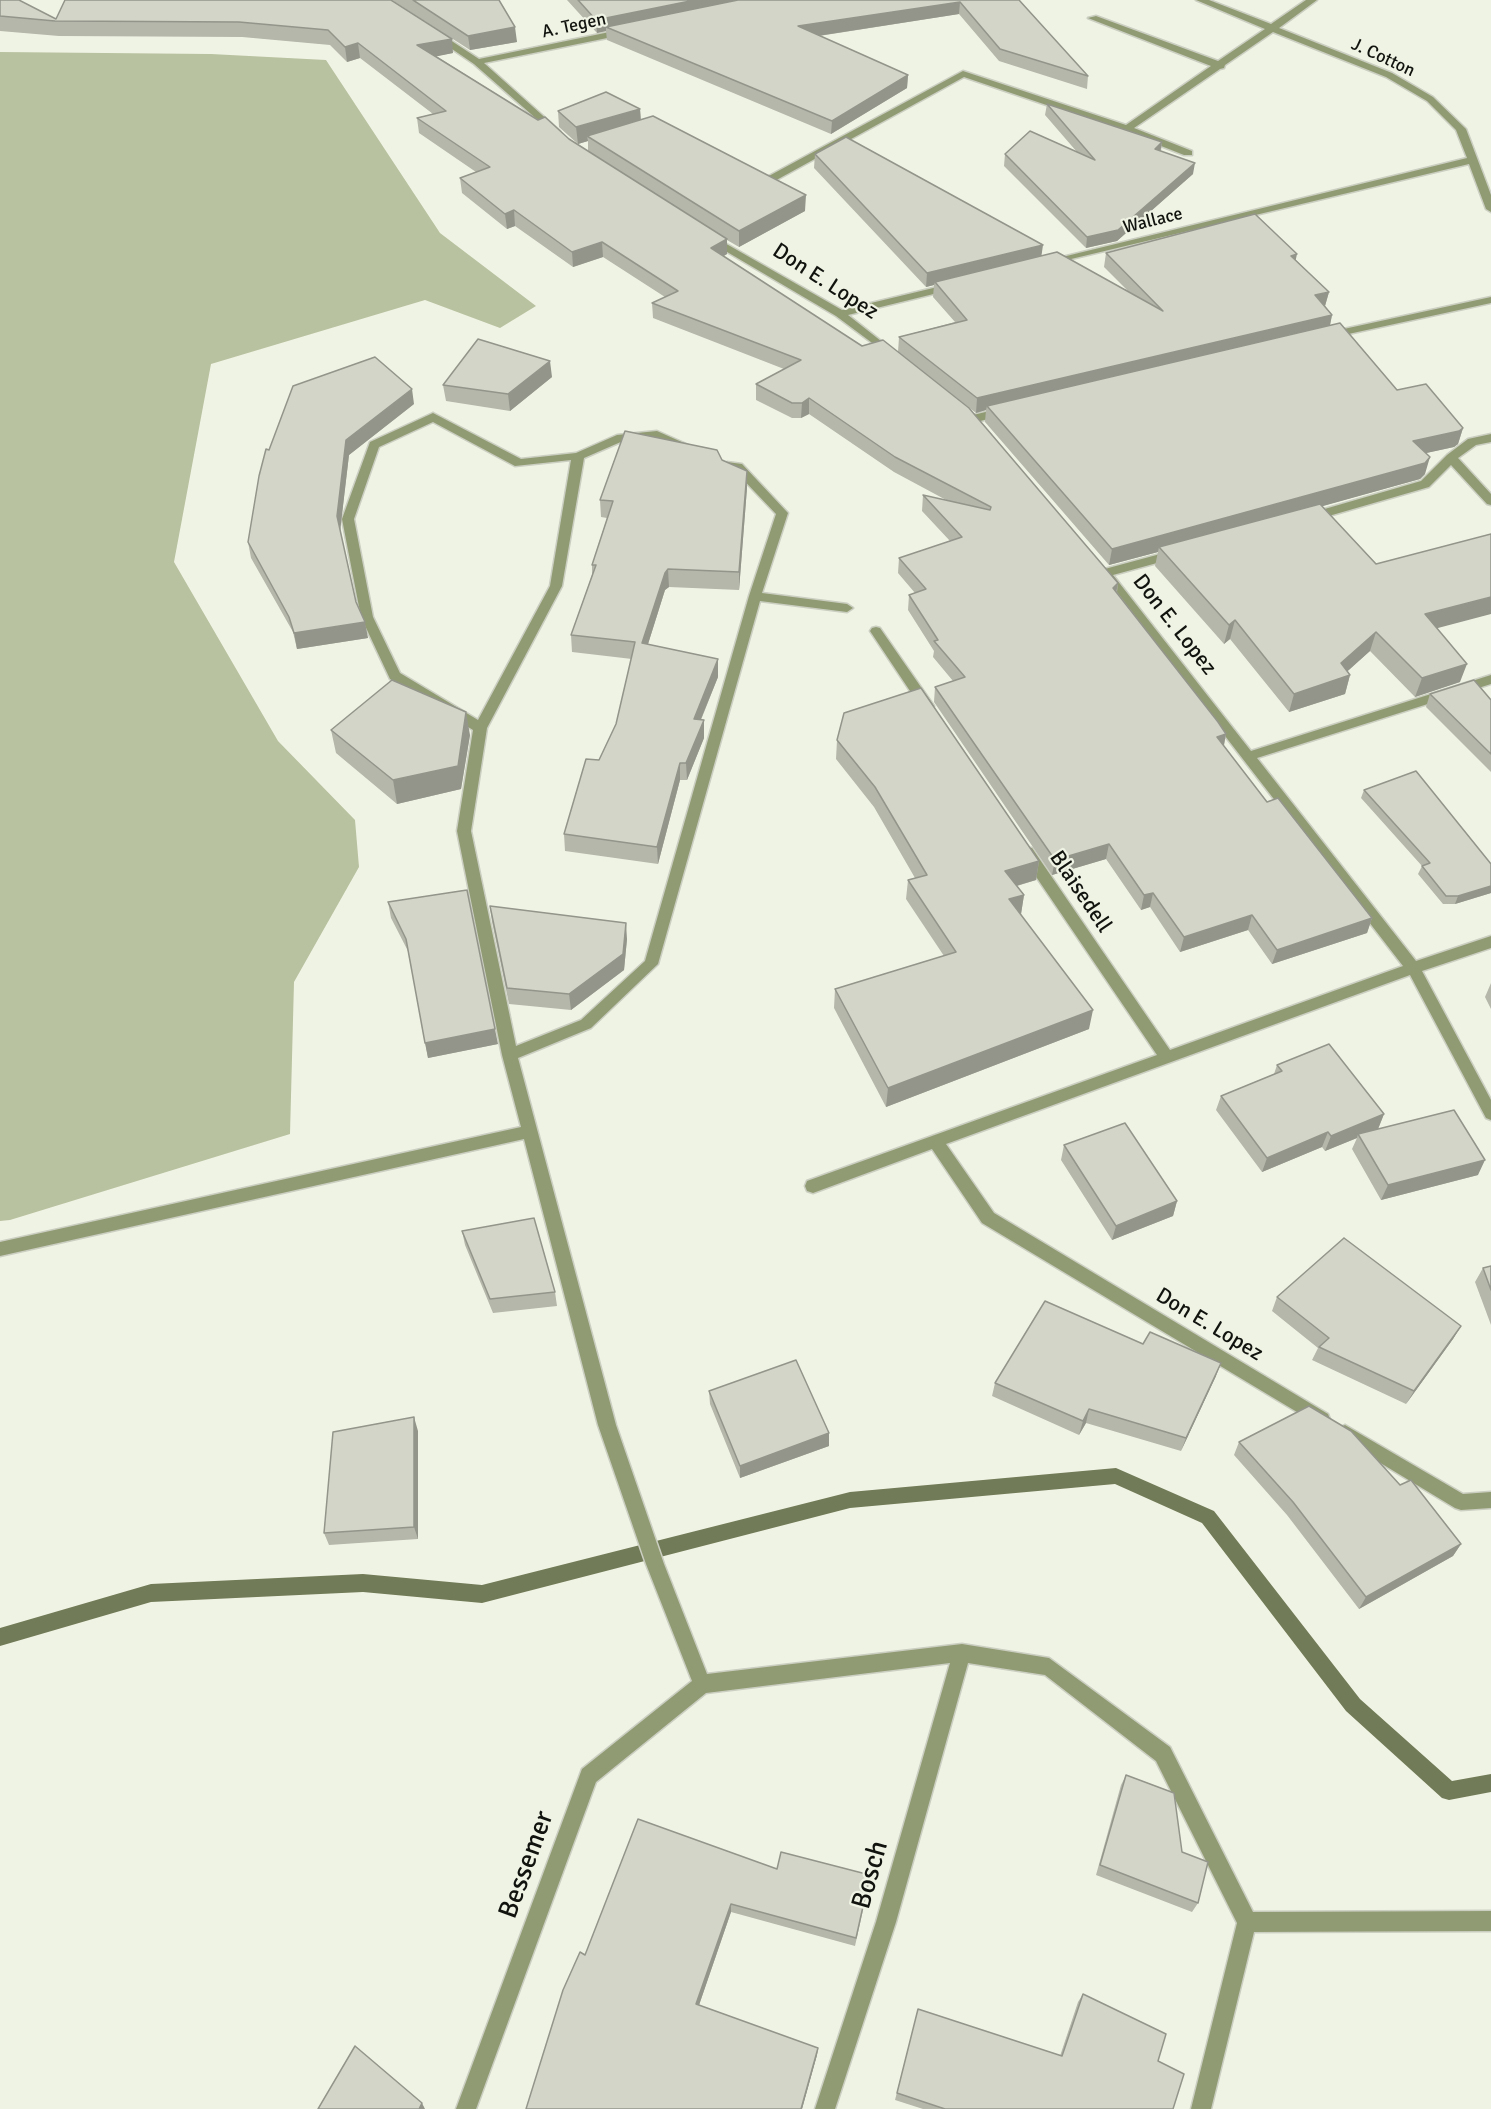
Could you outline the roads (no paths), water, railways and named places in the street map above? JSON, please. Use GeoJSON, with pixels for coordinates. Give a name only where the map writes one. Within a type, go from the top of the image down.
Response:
{"type":"FeatureCollection","features":[{"type":"Feature","properties":{"kind":"street","name":"J. Cotton"},"geometry":{"type":"LineString","coordinates":[[1201,0],[1389,75],[1430,99],[1461,129],[1491,209]]}},
{"type":"Feature","properties":{"kind":"street"},"geometry":{"type":"LineString","coordinates":[[1127,129],[1221,66],[1312,0]]}},
{"type":"Feature","properties":{"kind":"street"},"geometry":{"type":"LineString","coordinates":[[1093,18],[1221,66]]}},
{"type":"Feature","properties":{"kind":"street"},"geometry":{"type":"LineString","coordinates":[[429,30],[477,62],[566,142]]}},
{"type":"Feature","properties":{"kind":"street","name":"A. Tegen"},"geometry":{"type":"LineString","coordinates":[[477,62],[630,31]]}},
{"type":"Feature","properties":{"kind":"street"},"geometry":{"type":"LineString","coordinates":[[747,170],[767,181],[963,74],[1127,129],[1188,153]]}},
{"type":"Feature","properties":{"kind":"street","name":"Wallace"},"geometry":{"type":"LineString","coordinates":[[1036,266],[1473,160]]}},
{"type":"Feature","properties":{"kind":"street","name":"Don E. Lopez"},"geometry":{"type":"LineString","coordinates":[[703,232],[840,314],[902,363]]}},
{"type":"Feature","properties":{"kind":"street"},"geometry":{"type":"LineString","coordinates":[[840,314],[967,283]]}},
{"type":"Feature","properties":{"kind":"street"},"geometry":{"type":"LineString","coordinates":[[1316,338],[1491,300]]}},
{"type":"Feature","properties":{"kind":"street"},"geometry":{"type":"LineString","coordinates":[[973,420],[1019,408]]}},
{"type":"Feature","properties":{"kind":"street"},"geometry":{"type":"LineString","coordinates":[[480,729],[394,676],[367,617],[348,519],[375,445],[433,417],[519,463],[578,456],[621,438],[657,435],[698,451]]}},
{"type":"Feature","properties":{"kind":"street"},"geometry":{"type":"LineString","coordinates":[[1296,521],[1425,484],[1450,458],[1472,442],[1491,438]]}},
{"type":"Feature","properties":{"kind":"street"},"geometry":{"type":"LineString","coordinates":[[578,456],[556,585],[480,729],[464,831],[510,1055],[608,1425],[655,1564],[702,1684],[962,1653],[1048,1667],[1163,1754],[1247,1922],[1201,2109]]}},
{"type":"Feature","properties":{"kind":"street"},"geometry":{"type":"LineString","coordinates":[[1450,458],[1491,501]]}},
{"type":"Feature","properties":{"kind":"street"},"geometry":{"type":"LineString","coordinates":[[510,1055],[586,1024],[651,964],[754,596],[782,513],[738,467],[718,459]]}},
{"type":"Feature","properties":{"kind":"street","name":"Don E. Lopez"},"geometry":{"type":"LineString","coordinates":[[1184,552],[1101,568],[1413,968],[1491,1114]]}},
{"type":"Feature","properties":{"kind":"street"},"geometry":{"type":"LineString","coordinates":[[754,596],[847,608]]}},
{"type":"Feature","properties":{"kind":"street"},"geometry":{"type":"LineString","coordinates":[[876,631],[936,718]]}},
{"type":"Feature","properties":{"kind":"street"},"geometry":{"type":"LineString","coordinates":[[1249,756],[1491,679]]}},
{"type":"Feature","properties":{"kind":"street","name":"Blaisedell"},"geometry":{"type":"LineString","coordinates":[[1022,844],[1167,1057]]}},
{"type":"Feature","properties":{"kind":"street"},"geometry":{"type":"LineString","coordinates":[[813,1186],[1413,968],[1491,942]]}},
{"type":"Feature","properties":{"kind":"street"},"geometry":{"type":"LineString","coordinates":[[0,1249],[531,1131]]}},
{"type":"Feature","properties":{"kind":"street","name":"Don E. Lopez"},"geometry":{"type":"LineString","coordinates":[[936,1142],[988,1218],[1461,1502],[1491,1500]]}},
{"type":"Feature","properties":{"kind":"street","name":"Bosch"},"geometry":{"type":"LineString","coordinates":[[825,2109],[886,1922],[962,1653]]}},
{"type":"Feature","properties":{"kind":"street","name":"Bessemer"},"geometry":{"type":"LineString","coordinates":[[466,2109],[589,1776],[702,1684]]}},
{"type":"Feature","properties":{"kind":"street"},"geometry":{"type":"LineString","coordinates":[[1247,1922],[1491,1921]]}},
{"type":"Feature","properties":{"kind":"waterway"},"geometry":{"type":"LineString","coordinates":[[0,1637],[151,1593],[363,1583],[482,1594],[850,1500],[1116,1476],[1208,1517],[1353,1705],[1449,1791],[1491,1783]]}}]}
